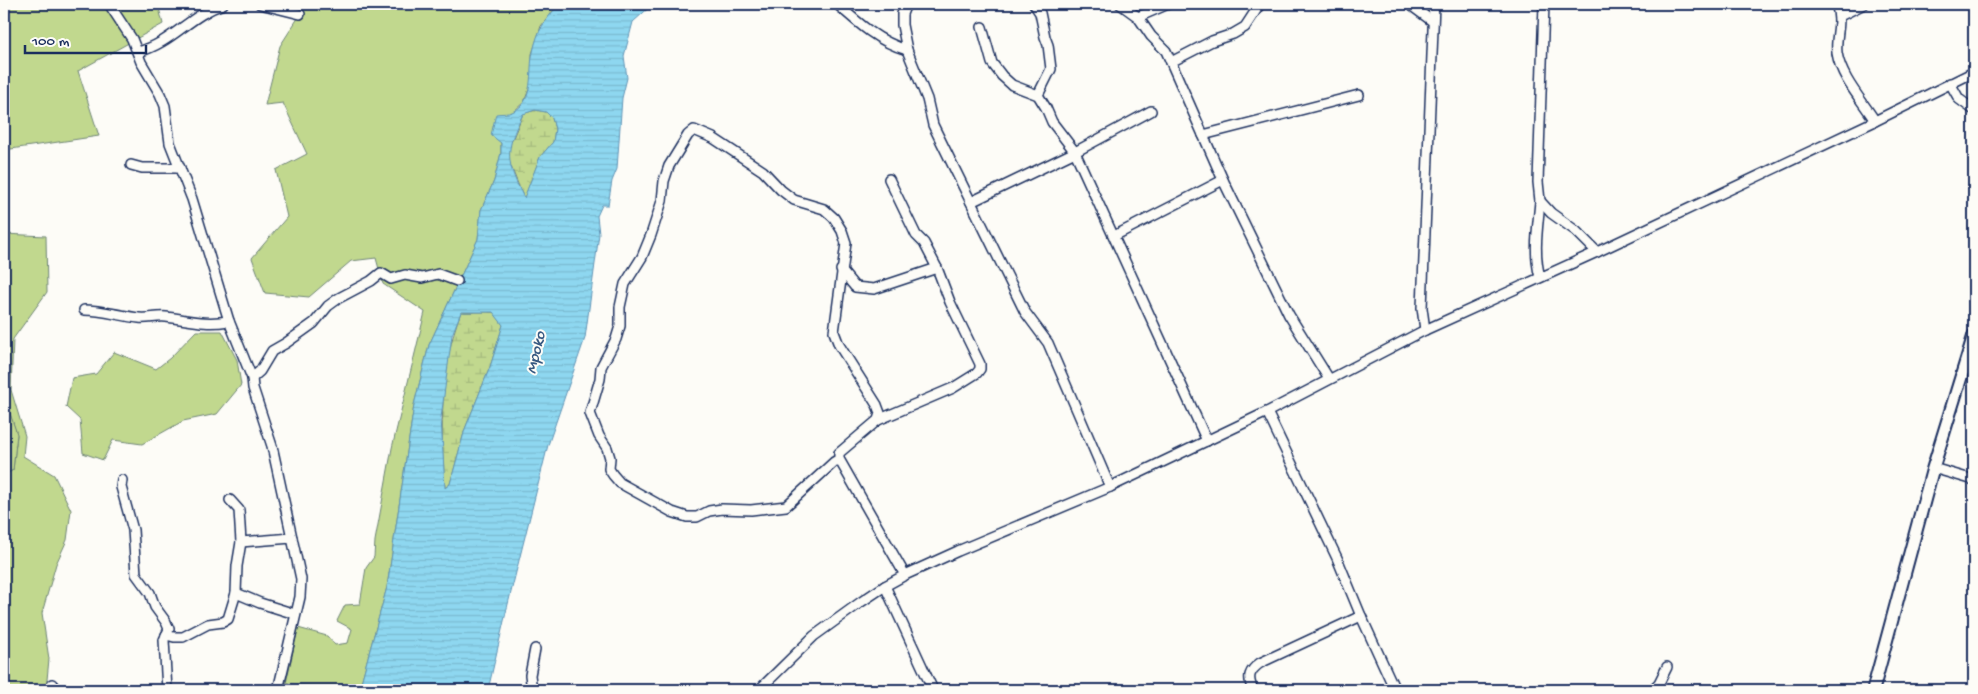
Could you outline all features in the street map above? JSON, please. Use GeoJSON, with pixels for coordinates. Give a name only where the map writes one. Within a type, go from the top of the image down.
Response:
{"type":"FeatureCollection","features":[{"type":"Feature","properties":{"kind":"main road"},"geometry":{"type":"LineString","coordinates":[[1873,690],[1933,468],[1974,335]]}},
{"type":"Feature","properties":{"kind":"street"},"geometry":{"type":"LineString","coordinates":[[109,4],[132,39],[141,62],[165,106],[170,143],[203,230],[229,321],[252,378],[253,388],[272,446],[301,579],[300,597],[278,690]]}},
{"type":"Feature","properties":{"kind":"street"},"geometry":{"type":"LineString","coordinates":[[138,52],[159,45],[173,37],[200,14],[223,4]]}},
{"type":"Feature","properties":{"kind":"street"},"geometry":{"type":"LineString","coordinates":[[260,4],[300,14]]}},
{"type":"Feature","properties":{"kind":"street"},"geometry":{"type":"LineString","coordinates":[[837,4],[870,32],[894,46],[907,50]]}},
{"type":"Feature","properties":{"kind":"street"},"geometry":{"type":"LineString","coordinates":[[906,4],[902,14],[902,25],[907,50],[927,99],[933,125],[1025,312],[1048,344],[1110,487]]}},
{"type":"Feature","properties":{"kind":"street"},"geometry":{"type":"LineString","coordinates":[[1034,4],[1040,13],[1048,45],[1051,69],[1038,95]]}},
{"type":"Feature","properties":{"kind":"street"},"geometry":{"type":"LineString","coordinates":[[1120,4],[1138,17],[1166,51],[1223,180],[1289,315],[1329,379]]}},
{"type":"Feature","properties":{"kind":"street"},"geometry":{"type":"LineString","coordinates":[[1138,17],[1168,4]]}},
{"type":"Feature","properties":{"kind":"street"},"geometry":{"type":"LineString","coordinates":[[1171,62],[1245,27],[1260,4]]}},
{"type":"Feature","properties":{"kind":"street"},"geometry":{"type":"LineString","coordinates":[[1409,4],[1432,21]]}},
{"type":"Feature","properties":{"kind":"street"},"geometry":{"type":"LineString","coordinates":[[1425,330],[1422,308],[1434,4]]}},
{"type":"Feature","properties":{"kind":"street"},"geometry":{"type":"LineString","coordinates":[[1540,277],[1536,252],[1540,201],[1538,182],[1544,4]]}},
{"type":"Feature","properties":{"kind":"street"},"geometry":{"type":"LineString","coordinates":[[1836,4],[1840,16],[1836,40],[1838,56],[1847,78],[1875,121]]}},
{"type":"Feature","properties":{"kind":"street"},"geometry":{"type":"LineString","coordinates":[[1840,16],[1864,4]]}},
{"type":"Feature","properties":{"kind":"street"},"geometry":{"type":"LineString","coordinates":[[982,27],[992,62],[1002,76],[1012,84],[1038,95],[1052,122],[1074,152],[1207,441]]}},
{"type":"Feature","properties":{"kind":"street"},"geometry":{"type":"LineString","coordinates":[[762,689],[814,636],[885,586],[905,575],[1110,487],[1267,412],[1425,330],[1597,252],[1875,121],[1974,72]]}},
{"type":"Feature","properties":{"kind":"street"},"geometry":{"type":"LineString","coordinates":[[1950,83],[1959,99],[1974,110]]}},
{"type":"Feature","properties":{"kind":"street"},"geometry":{"type":"LineString","coordinates":[[1203,135],[1359,95]]}},
{"type":"Feature","properties":{"kind":"street"},"geometry":{"type":"LineString","coordinates":[[971,202],[1074,152],[1151,111]]}},
{"type":"Feature","properties":{"kind":"street"},"geometry":{"type":"LineString","coordinates":[[839,459],[786,506],[751,510],[722,509],[697,517],[687,517],[672,512],[620,483],[609,469],[610,458],[607,448],[599,436],[590,413],[600,379],[601,367],[616,339],[620,326],[621,301],[625,284],[642,257],[651,235],[662,201],[664,181],[669,166],[688,134],[694,130],[713,138],[763,171],[780,190],[794,200],[824,209],[834,218],[842,231],[846,243],[834,332],[839,345],[877,405],[880,413],[878,420]]}},
{"type":"Feature","properties":{"kind":"street"},"geometry":{"type":"LineString","coordinates":[[131,164],[142,168],[180,168]]}},
{"type":"Feature","properties":{"kind":"street"},"geometry":{"type":"LineString","coordinates":[[889,179],[916,235],[924,243],[937,268],[950,302],[980,364],[980,369],[977,373],[953,388],[878,420],[839,453],[839,459],[905,575]]}},
{"type":"Feature","properties":{"kind":"street"},"geometry":{"type":"LineString","coordinates":[[1114,236],[1223,180]]}},
{"type":"Feature","properties":{"kind":"street"},"geometry":{"type":"LineString","coordinates":[[1540,201],[1551,213],[1576,231],[1597,252]]}},
{"type":"Feature","properties":{"kind":"street"},"geometry":{"type":"LineString","coordinates":[[841,270],[855,287],[874,289],[937,268]]}},
{"type":"Feature","properties":{"kind":"street"},"geometry":{"type":"LineString","coordinates":[[252,378],[260,370],[272,351],[314,323],[328,306],[339,298],[371,281],[381,273],[391,279],[405,275],[422,278],[438,274],[457,282]]}},
{"type":"Feature","properties":{"kind":"street"},"geometry":{"type":"LineString","coordinates":[[84,310],[99,310],[140,318],[165,317],[194,323],[211,324],[229,321]]}},
{"type":"Feature","properties":{"kind":"street"},"geometry":{"type":"LineString","coordinates":[[1267,412],[1337,558],[1361,616],[1396,690]]}},
{"type":"Feature","properties":{"kind":"street"},"geometry":{"type":"LineString","coordinates":[[1933,468],[1974,480]]}},
{"type":"Feature","properties":{"kind":"street"},"geometry":{"type":"LineString","coordinates":[[122,480],[121,487],[133,530],[136,574],[150,593],[155,607],[166,622],[168,629],[164,640],[167,690]]}},
{"type":"Feature","properties":{"kind":"street"},"geometry":{"type":"LineString","coordinates":[[166,635],[183,637],[208,624],[223,622],[228,619],[236,593],[237,566],[242,542],[239,510],[230,500]]}},
{"type":"Feature","properties":{"kind":"street"},"geometry":{"type":"LineString","coordinates":[[242,542],[292,538]]}},
{"type":"Feature","properties":{"kind":"street"},"geometry":{"type":"LineString","coordinates":[[885,586],[931,687],[921,690]]}},
{"type":"Feature","properties":{"kind":"street"},"geometry":{"type":"LineString","coordinates":[[236,593],[295,614]]}},
{"type":"Feature","properties":{"kind":"street"},"geometry":{"type":"LineString","coordinates":[[1252,690],[1249,681],[1251,669],[1361,616]]}},
{"type":"Feature","properties":{"kind":"street"},"geometry":{"type":"LineString","coordinates":[[532,690],[530,675],[535,649]]}},
{"type":"Feature","properties":{"kind":"street"},"geometry":{"type":"LineString","coordinates":[[1652,690],[1659,683],[1668,667]]}},
{"type":"Feature","properties":{"kind":"green space"},"geometry":{"type":"Polygon","coordinates":[[[4,4],[158,4],[163,24],[78,71],[99,136],[4,150],[4,4]]]}},
{"type":"Feature","properties":{"kind":"green space"},"geometry":{"type":"Polygon","coordinates":[[[307,4],[559,4],[541,26],[532,54],[531,84],[524,102],[513,112],[501,143],[501,153],[494,181],[481,210],[478,239],[429,345],[414,405],[387,587],[359,690],[329,690],[329,688],[286,683],[298,628],[327,636],[335,645],[348,643],[352,629],[337,621],[345,605],[360,604],[366,568],[374,557],[375,541],[392,448],[425,312],[383,284],[376,258],[351,261],[309,297],[265,293],[252,258],[287,217],[276,170],[307,154],[283,103],[265,105],[280,46],[307,4]]]}},
{"type":"Feature","properties":{"kind":"green space"},"geometry":{"type":"Polygon","coordinates":[[[535,110],[546,112],[552,118],[555,129],[553,142],[540,157],[524,199],[508,159],[510,145],[523,114],[535,110]]]}},
{"type":"Feature","properties":{"kind":"green space"},"geometry":{"type":"Polygon","coordinates":[[[4,234],[46,236],[47,292],[13,339],[11,390],[25,436],[23,456],[54,475],[71,510],[67,540],[56,564],[42,613],[49,659],[46,690],[4,690],[4,475],[13,470],[17,435],[4,396],[4,234]]]}},
{"type":"Feature","properties":{"kind":"green space"},"geometry":{"type":"Polygon","coordinates":[[[461,312],[494,312],[503,325],[490,367],[465,429],[450,484],[445,488],[442,422],[445,376],[454,332],[461,312]]]}},
{"type":"Feature","properties":{"kind":"green space"},"geometry":{"type":"Polygon","coordinates":[[[196,331],[222,331],[237,360],[241,385],[217,414],[183,421],[142,444],[113,440],[103,460],[83,453],[80,420],[66,407],[72,378],[96,374],[114,352],[156,369],[170,358],[196,331]]]}},
{"type":"Feature","properties":{"kind":"green space"},"geometry":{"type":"Polygon","coordinates":[[[4,396],[17,434],[13,470],[4,475],[4,396]]]}},
{"type":"Feature","properties":{"kind":"water","name":"Mpoko"},"geometry":{"type":"Polygon","coordinates":[[[559,4],[653,4],[633,22],[624,56],[627,78],[622,98],[617,169],[612,181],[608,205],[602,205],[597,216],[599,234],[585,338],[548,445],[488,690],[359,690],[387,587],[414,405],[429,345],[478,239],[481,210],[494,181],[501,153],[501,143],[491,135],[496,114],[512,112],[525,101],[530,85],[533,52],[537,37],[542,26],[559,4]],[[535,110],[523,114],[510,147],[511,165],[524,198],[540,157],[553,142],[555,129],[552,118],[546,112],[535,110]],[[461,312],[452,335],[441,418],[445,488],[450,484],[465,429],[490,367],[503,325],[493,312],[461,312]]]}}]}
